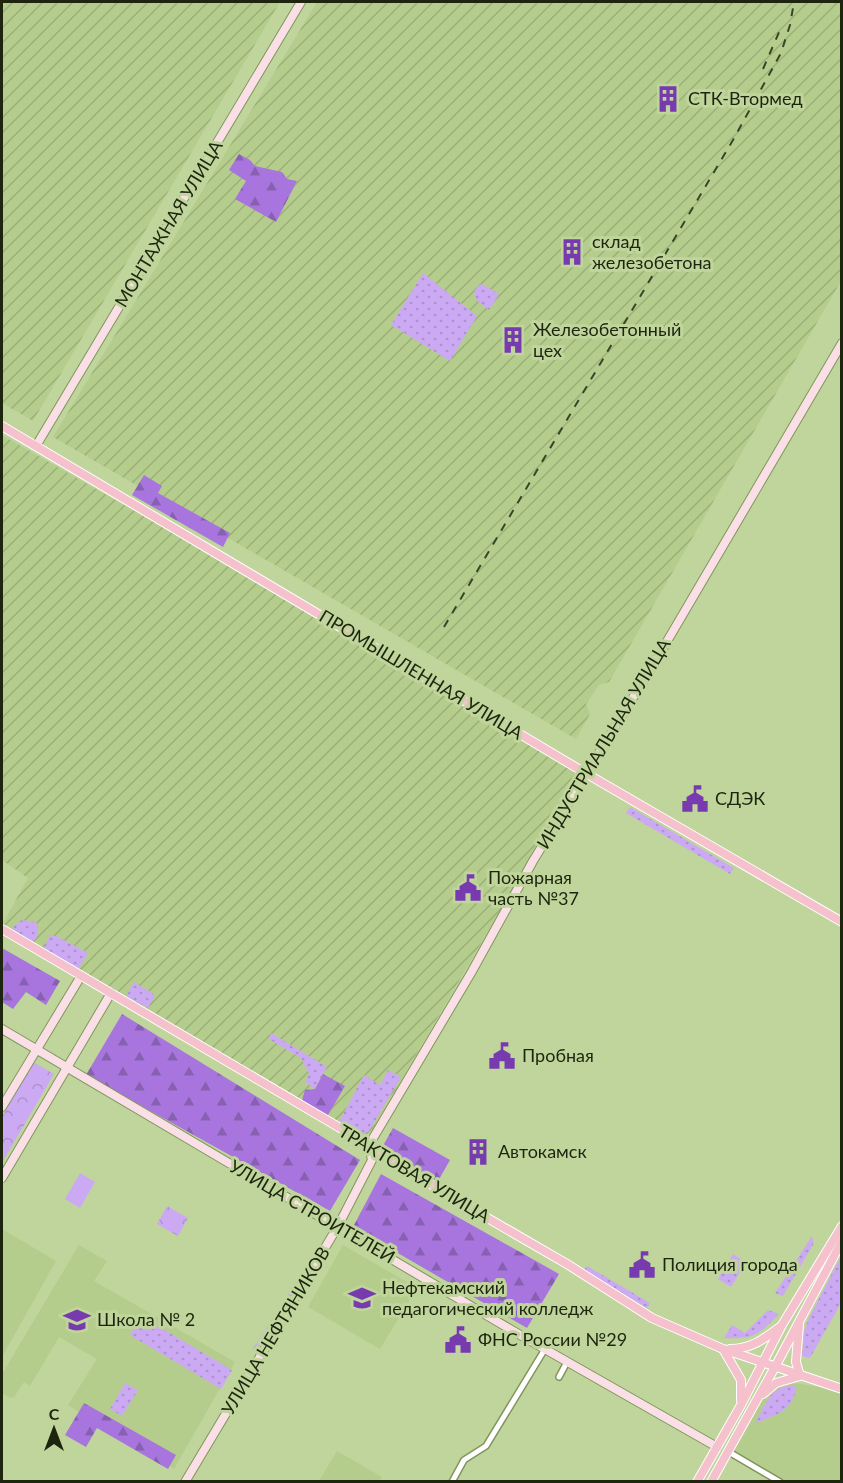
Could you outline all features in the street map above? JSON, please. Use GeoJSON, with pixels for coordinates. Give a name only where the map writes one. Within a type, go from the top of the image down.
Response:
{"type":"FeatureCollection","features":[{"type":"Feature","properties":{"kind":"main road","name":"МОНТАЖНАЯ УЛИЦА"},"geometry":{"type":"LineString","coordinates":[[36,446],[301,2]]}},
{"type":"Feature","properties":{"kind":"main road","name":"ИНДУСТРИАЛЬНАЯ УЛИЦА"},"geometry":{"type":"LineString","coordinates":[[369,1145],[471,973],[533,861],[587,774],[842,343]]}},
{"type":"Feature","properties":{"kind":"main road","name":"ПРОМЫШЛЕННАЯ УЛИЦА"},"geometry":{"type":"LineString","coordinates":[[2,426],[587,774],[842,922]]}},
{"type":"Feature","properties":{"kind":"main road","name":"ТРАКТОВАЯ УЛИЦА"},"geometry":{"type":"LineString","coordinates":[[2,929],[369,1145],[458,1202],[573,1268],[652,1318],[723,1349],[842,1389]]}},
{"type":"Feature","properties":{"kind":"main road"},"geometry":{"type":"LineString","coordinates":[[2,1107],[81,976]]}},
{"type":"Feature","properties":{"kind":"main road"},"geometry":{"type":"LineString","coordinates":[[2,1178],[111,993]]}},
{"type":"Feature","properties":{"kind":"main road","name":"УЛИЦА СТРОИТЕЛЕЙ"},"geometry":{"type":"LineString","coordinates":[[2,1029],[567,1362],[717,1447]]}},
{"type":"Feature","properties":{"kind":"main road","name":"УЛИЦА НЕФТЯНИКОВ"},"geometry":{"type":"LineString","coordinates":[[185,1482],[338,1226],[372,1160],[369,1145]]}},
{"type":"Feature","properties":{"kind":"main road"},"geometry":{"type":"LineString","coordinates":[[697,1482],[741,1405],[782,1324],[842,1226]]}},
{"type":"Feature","properties":{"kind":"main road"},"geometry":{"type":"LineString","coordinates":[[711,1482],[842,1241]]}},
{"type":"Feature","properties":{"kind":"main road"},"geometry":{"type":"LineString","coordinates":[[758,1398],[776,1383],[800,1376],[795,1362],[795,1351],[801,1316]]}},
{"type":"Feature","properties":{"kind":"main road"},"geometry":{"type":"LineString","coordinates":[[741,1405],[741,1380],[723,1349],[749,1346],[761,1341],[782,1324]]}},
{"type":"Feature","properties":{"kind":"street"},"geometry":{"type":"LineString","coordinates":[[452,1482],[464,1460],[486,1446],[545,1348]]}},
{"type":"Feature","properties":{"kind":"street"},"geometry":{"type":"LineString","coordinates":[[558,1377],[567,1362]]}},
{"type":"Feature","properties":{"kind":"street"},"geometry":{"type":"LineString","coordinates":[[729,1452],[780,1482]]}},
{"type":"Feature","properties":{"kind":"shaded area"},"geometry":{"type":"Polygon","coordinates":[[[2,2],[280,2],[33,421],[2,403],[2,2]]]}},
{"type":"Feature","properties":{"kind":"shaded area"},"geometry":{"type":"Polygon","coordinates":[[[317,2],[841,2],[841,281],[609,682],[599,685],[586,704],[590,714],[576,739],[53,437],[317,2]]]}},
{"type":"Feature","properties":{"kind":"shaded area"},"geometry":{"type":"Polygon","coordinates":[[[2,435],[225,563],[575,772],[574,784],[371,1132],[367,1135],[358,1137],[2,925],[28,878],[2,860],[2,435]]]}},
{"type":"Feature","properties":{"kind":"shaded area"},"geometry":{"type":"Polygon","coordinates":[[[2,1229],[56,1261],[2,1357],[2,1229]]]}},
{"type":"Feature","properties":{"kind":"shaded area"},"geometry":{"type":"Polygon","coordinates":[[[79,1245],[107,1261],[94,1281],[235,1362],[174,1469],[68,1405],[97,1359],[59,1337],[30,1386],[24,1382],[14,1397],[10,1398],[2,1393],[2,1374],[79,1245]]]}},
{"type":"Feature","properties":{"kind":"shaded area","name":"Нефтекамский педагогический колледж"},"geometry":{"type":"Polygon","coordinates":[[[343,1245],[417,1288],[380,1349],[308,1307],[343,1245]]]}},
{"type":"Feature","properties":{"kind":"shaded area"},"geometry":{"type":"Polygon","coordinates":[[[794,1383],[820,1387],[841,1394],[841,1481],[784,1481],[733,1452],[764,1394],[773,1388],[794,1383]]]}},
{"type":"Feature","properties":{"kind":"shaded area"},"geometry":{"type":"Polygon","coordinates":[[[337,1451],[382,1477],[379,1481],[319,1481],[337,1451]]]}},
{"type":"Feature","properties":{"kind":"green space"},"geometry":{"type":"Polygon","coordinates":[[[239,154],[255,166],[282,172],[287,179],[297,181],[276,222],[235,199],[246,181],[229,170],[239,154]]]}},
{"type":"Feature","properties":{"kind":"green space"},"geometry":{"type":"Polygon","coordinates":[[[423,273],[477,316],[450,361],[391,325],[423,273]]]}},
{"type":"Feature","properties":{"kind":"green space"},"geometry":{"type":"Polygon","coordinates":[[[482,284],[499,294],[489,310],[476,300],[474,292],[482,284]]]}},
{"type":"Feature","properties":{"kind":"green space"},"geometry":{"type":"Polygon","coordinates":[[[144,475],[162,486],[158,493],[230,533],[223,547],[132,495],[144,475]]]}},
{"type":"Feature","properties":{"kind":"green space"},"geometry":{"type":"Polygon","coordinates":[[[630,807],[734,868],[730,874],[626,813],[630,807]]]}},
{"type":"Feature","properties":{"kind":"green space"},"geometry":{"type":"Polygon","coordinates":[[[22,920],[36,922],[38,934],[31,943],[14,933],[14,926],[22,920]]]}},
{"type":"Feature","properties":{"kind":"green space"},"geometry":{"type":"Polygon","coordinates":[[[50,935],[88,953],[79,968],[74,969],[43,950],[50,935]]]}},
{"type":"Feature","properties":{"kind":"green space"},"geometry":{"type":"Polygon","coordinates":[[[2,948],[60,981],[46,1005],[26,992],[13,1009],[2,1002],[2,948]]]}},
{"type":"Feature","properties":{"kind":"green space"},"geometry":{"type":"Polygon","coordinates":[[[134,982],[155,995],[148,1008],[126,996],[134,982]]]}},
{"type":"Feature","properties":{"kind":"green space"},"geometry":{"type":"Polygon","coordinates":[[[122,1014],[360,1160],[330,1211],[86,1075],[122,1014]]]}},
{"type":"Feature","properties":{"kind":"green space"},"geometry":{"type":"Polygon","coordinates":[[[271,1033],[327,1067],[315,1089],[305,1082],[309,1074],[301,1058],[269,1039],[271,1033]]]}},
{"type":"Feature","properties":{"kind":"green space"},"geometry":{"type":"Polygon","coordinates":[[[33,1062],[54,1074],[2,1163],[2,1117],[33,1062]]]}},
{"type":"Feature","properties":{"kind":"green space"},"geometry":{"type":"Polygon","coordinates":[[[388,1070],[401,1077],[369,1131],[361,1135],[339,1122],[364,1075],[380,1085],[388,1070]]]}},
{"type":"Feature","properties":{"kind":"green space"},"geometry":{"type":"Polygon","coordinates":[[[323,1074],[345,1086],[328,1115],[320,1119],[300,1107],[305,1090],[315,1089],[323,1074]]]}},
{"type":"Feature","properties":{"kind":"green space"},"geometry":{"type":"Polygon","coordinates":[[[393,1128],[450,1160],[437,1183],[380,1151],[393,1128]]]}},
{"type":"Feature","properties":{"kind":"green space"},"geometry":{"type":"Polygon","coordinates":[[[80,1173],[95,1182],[80,1208],[65,1199],[80,1173]]]}},
{"type":"Feature","properties":{"kind":"green space"},"geometry":{"type":"Polygon","coordinates":[[[381,1174],[559,1274],[527,1328],[353,1227],[381,1174]]]}},
{"type":"Feature","properties":{"kind":"green space"},"geometry":{"type":"Polygon","coordinates":[[[167,1206],[188,1218],[178,1236],[157,1224],[167,1206]]]}},
{"type":"Feature","properties":{"kind":"green space"},"geometry":{"type":"Polygon","coordinates":[[[812,1236],[814,1243],[783,1296],[775,1293],[812,1236]]]}},
{"type":"Feature","properties":{"kind":"green space"},"geometry":{"type":"Polygon","coordinates":[[[733,1254],[746,1262],[731,1287],[718,1279],[733,1254]]]}},
{"type":"Feature","properties":{"kind":"green space"},"geometry":{"type":"Polygon","coordinates":[[[841,1256],[841,1303],[810,1358],[802,1356],[804,1331],[809,1318],[841,1256]]]}},
{"type":"Feature","properties":{"kind":"green space"},"geometry":{"type":"Polygon","coordinates":[[[308,1263],[313,1265],[263,1348],[252,1350],[308,1263]]]}},
{"type":"Feature","properties":{"kind":"green space"},"geometry":{"type":"Polygon","coordinates":[[[587,1266],[650,1303],[647,1308],[584,1270],[587,1266]]]}},
{"type":"Feature","properties":{"kind":"green space"},"geometry":{"type":"Polygon","coordinates":[[[768,1310],[779,1314],[761,1331],[749,1337],[724,1338],[732,1325],[745,1333],[768,1310]]]}},
{"type":"Feature","properties":{"kind":"green space"},"geometry":{"type":"Polygon","coordinates":[[[141,1316],[232,1370],[221,1389],[130,1335],[141,1316]]]}},
{"type":"Feature","properties":{"kind":"green space"},"geometry":{"type":"Polygon","coordinates":[[[125,1383],[138,1390],[122,1416],[110,1409],[125,1383]]]}},
{"type":"Feature","properties":{"kind":"green space"},"geometry":{"type":"Polygon","coordinates":[[[788,1386],[796,1386],[792,1401],[783,1411],[755,1423],[766,1402],[775,1392],[788,1386]]]}},
{"type":"Feature","properties":{"kind":"green space"},"geometry":{"type":"Polygon","coordinates":[[[84,1403],[176,1455],[168,1469],[97,1428],[86,1447],[65,1435],[84,1403]]]}},
{"type":"Feature","properties":{"kind":"railway"},"geometry":{"type":"LineString","coordinates":[[444,627],[733,140],[781,53],[790,25],[794,2]]}},
{"type":"Feature","properties":{"kind":"railway"},"geometry":{"type":"LineString","coordinates":[[763,69],[780,30]]}},
{"type":"Feature","properties":{"kind":"place","name":"СТК-Втормед"},"geometry":{"type":"Point","coordinates":[668,99]}},
{"type":"Feature","properties":{"kind":"place","name":"склад железобетона"},"geometry":{"type":"Point","coordinates":[572,252]}},
{"type":"Feature","properties":{"kind":"place","name":"Железобетонный цех"},"geometry":{"type":"Point","coordinates":[513,340]}},
{"type":"Feature","properties":{"kind":"place","name":"СДЭК"},"geometry":{"type":"Point","coordinates":[695,799]}},
{"type":"Feature","properties":{"kind":"place","name":"Пожарная часть №37"},"geometry":{"type":"Point","coordinates":[468,888]}},
{"type":"Feature","properties":{"kind":"place","name":"Пробная"},"geometry":{"type":"Point","coordinates":[502,1056]}},
{"type":"Feature","properties":{"kind":"place","name":"Автокамск"},"geometry":{"type":"Point","coordinates":[478,1152]}},
{"type":"Feature","properties":{"kind":"place","name":"Полиция города"},"geometry":{"type":"Point","coordinates":[642,1265]}},
{"type":"Feature","properties":{"kind":"place","name":"Нефтекамский педагогический колледж"},"geometry":{"type":"Point","coordinates":[362,1298]}},
{"type":"Feature","properties":{"kind":"place","name":"Школа № 2"},"geometry":{"type":"Point","coordinates":[77,1320]}},
{"type":"Feature","properties":{"kind":"place","name":"ФНС России №29"},"geometry":{"type":"Point","coordinates":[458,1340]}}]}
